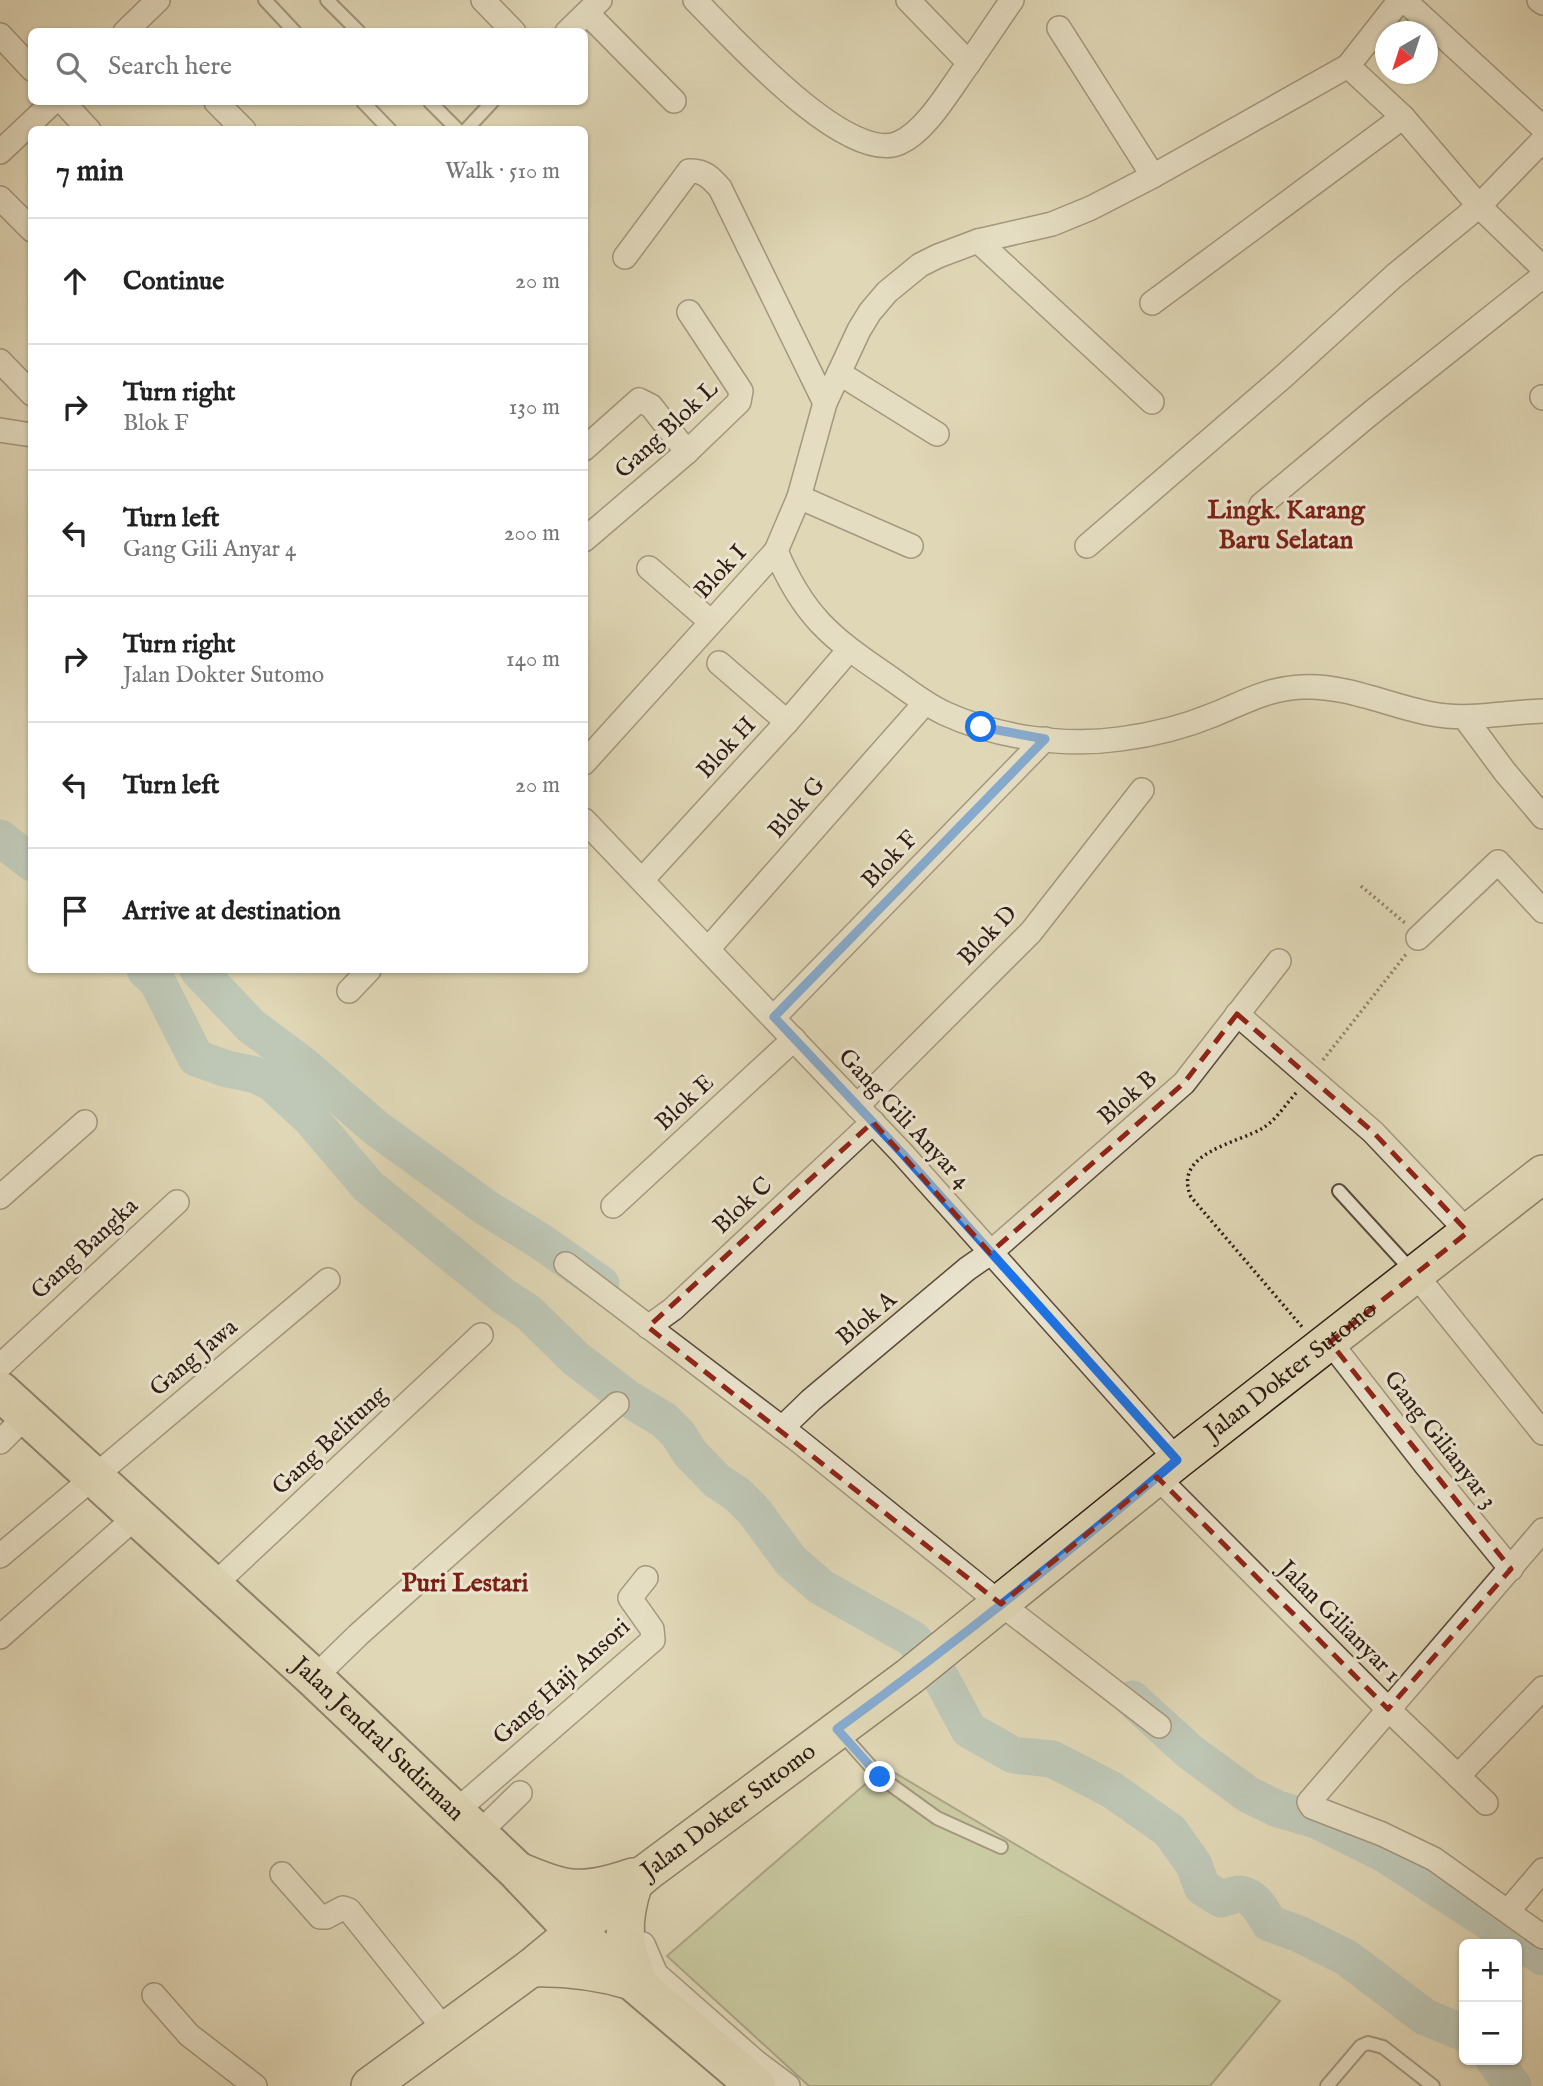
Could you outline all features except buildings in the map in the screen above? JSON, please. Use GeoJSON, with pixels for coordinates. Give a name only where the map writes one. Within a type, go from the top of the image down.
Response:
{"type":"FeatureCollection","features":[{"type":"Feature","properties":{"kind":"highway","name":"Jalan Jendral Sudirman"},"geometry":{"type":"LineString","coordinates":[[13,1403],[314,1678],[516,1870],[574,1930],[633,1972],[757,2086]]}},
{"type":"Feature","properties":{"kind":"main road","name":"Jalan Dokter Sutomo"},"geometry":{"type":"LineString","coordinates":[[370,2086],[531,1968],[640,1877],[910,1676],[1468,1232],[1538,1187]]}},
{"type":"Feature","properties":{"kind":"main road"},"geometry":{"type":"LineString","coordinates":[[516,1870],[542,1881],[581,1890],[640,1877]]}},
{"type":"Feature","properties":{"kind":"main road"},"geometry":{"type":"LineString","coordinates":[[531,1968],[565,1967],[599,1972],[633,1972],[624,1925],[627,1903],[640,1877]]}},
{"type":"Feature","properties":{"kind":"street"},"geometry":{"type":"LineString","coordinates":[[137,28],[158,0]]}},
{"type":"Feature","properties":{"kind":"street"},"geometry":{"type":"LineString","coordinates":[[482,0],[510,28]]}},
{"type":"Feature","properties":{"kind":"street"},"geometry":{"type":"LineString","coordinates":[[695,0],[774,80],[800,102],[841,129],[880,146],[901,143],[922,128],[1012,0]]}},
{"type":"Feature","properties":{"kind":"street"},"geometry":{"type":"LineString","coordinates":[[908,0],[969,63]]}},
{"type":"Feature","properties":{"kind":"street"},"geometry":{"type":"LineString","coordinates":[[1543,128],[1402,0],[1348,66],[1403,117],[1479,206],[1543,268]]}},
{"type":"Feature","properties":{"kind":"street"},"geometry":{"type":"LineString","coordinates":[[571,28],[594,6],[674,102]]}},
{"type":"Feature","properties":{"kind":"street"},"geometry":{"type":"LineString","coordinates":[[1059,28],[1153,176]]}},
{"type":"Feature","properties":{"kind":"street"},"geometry":{"type":"LineString","coordinates":[[0,35],[28,65]]}},
{"type":"Feature","properties":{"kind":"street","name":"Blok I"},"geometry":{"type":"LineString","coordinates":[[588,759],[776,551],[799,498],[825,403],[859,330],[887,292],[920,265],[938,256],[978,241],[1052,224],[1091,208],[1348,66]]}},
{"type":"Feature","properties":{"kind":"street"},"geometry":{"type":"LineString","coordinates":[[0,152],[50,105]]}},
{"type":"Feature","properties":{"kind":"street"},"geometry":{"type":"LineString","coordinates":[[66,105],[85,126]]}},
{"type":"Feature","properties":{"kind":"street"},"geometry":{"type":"LineString","coordinates":[[219,105],[240,126]]}},
{"type":"Feature","properties":{"kind":"street"},"geometry":{"type":"LineString","coordinates":[[1152,303],[1403,117]]}},
{"type":"Feature","properties":{"kind":"street"},"geometry":{"type":"LineString","coordinates":[[1087,546],[1284,376],[1394,276],[1479,206],[1543,140]]}},
{"type":"Feature","properties":{"kind":"street"},"geometry":{"type":"LineString","coordinates":[[625,257],[689,172],[698,170],[705,173],[720,188],[825,403]]}},
{"type":"Feature","properties":{"kind":"street"},"geometry":{"type":"LineString","coordinates":[[0,198],[28,226]]}},
{"type":"Feature","properties":{"kind":"street"},"geometry":{"type":"LineString","coordinates":[[978,241],[1152,402]]}},
{"type":"Feature","properties":{"kind":"street"},"geometry":{"type":"LineString","coordinates":[[1261,505],[1543,276]]}},
{"type":"Feature","properties":{"kind":"street","name":"Gang Blok L"},"geometry":{"type":"LineString","coordinates":[[588,537],[734,409],[741,396],[741,391],[689,312]]}},
{"type":"Feature","properties":{"kind":"street"},"geometry":{"type":"LineString","coordinates":[[0,361],[28,390]]}},
{"type":"Feature","properties":{"kind":"street"},"geometry":{"type":"LineString","coordinates":[[839,373],[937,434]]}},
{"type":"Feature","properties":{"kind":"street"},"geometry":{"type":"LineString","coordinates":[[588,441],[639,400],[651,406],[687,452]]}},
{"type":"Feature","properties":{"kind":"street"},"geometry":{"type":"LineString","coordinates":[[0,430],[28,434]]}},
{"type":"Feature","properties":{"kind":"street"},"geometry":{"type":"LineString","coordinates":[[799,498],[911,546]]}},
{"type":"Feature","properties":{"kind":"street"},"geometry":{"type":"LineString","coordinates":[[776,551],[794,588],[824,629],[849,650],[925,703],[981,727],[1045,739],[1120,739],[1169,729],[1213,715],[1266,692],[1305,687],[1328,689],[1435,715],[1465,718],[1543,711]]}},
{"type":"Feature","properties":{"kind":"street"},"geometry":{"type":"LineString","coordinates":[[649,568],[711,622]]}},
{"type":"Feature","properties":{"kind":"street","name":"Blok H"},"geometry":{"type":"LineString","coordinates":[[642,880],[849,650]]}},
{"type":"Feature","properties":{"kind":"street"},"geometry":{"type":"LineString","coordinates":[[719,663],[787,722]]}},
{"type":"Feature","properties":{"kind":"street","name":"Blok G"},"geometry":{"type":"LineString","coordinates":[[708,949],[925,703]]}},
{"type":"Feature","properties":{"kind":"street"},"geometry":{"type":"LineString","coordinates":[[1465,718],[1504,772],[1543,817]]}},
{"type":"Feature","properties":{"kind":"street","name":"Blok F"},"geometry":{"type":"LineString","coordinates":[[774,1017],[1045,739]]}},
{"type":"Feature","properties":{"kind":"street","name":"Blok D"},"geometry":{"type":"LineString","coordinates":[[865,1114],[1031,932],[1142,789]]}},
{"type":"Feature","properties":{"kind":"street","name":"Gang Gili Anyar 4"},"geometry":{"type":"LineString","coordinates":[[588,824],[935,1189],[1167,1469]]}},
{"type":"Feature","properties":{"kind":"street"},"geometry":{"type":"LineString","coordinates":[[1418,939],[1498,862],[1543,911]]}},
{"type":"Feature","properties":{"kind":"street","name":"Blok B"},"geometry":{"type":"LineString","coordinates":[[990,1253],[1184,1083],[1279,961]]}},
{"type":"Feature","properties":{"kind":"street"},"geometry":{"type":"LineString","coordinates":[[349,991],[366,973]]}},
{"type":"Feature","properties":{"kind":"street"},"geometry":{"type":"LineString","coordinates":[[1237,1014],[1373,1132],[1468,1232]]}},
{"type":"Feature","properties":{"kind":"street","name":"Blok E"},"geometry":{"type":"LineString","coordinates":[[613,1206],[793,1039]]}},
{"type":"Feature","properties":{"kind":"street","name":"Blok C"},"geometry":{"type":"LineString","coordinates":[[648,1326],[673,1309],[865,1114]]}},
{"type":"Feature","properties":{"kind":"street"},"geometry":{"type":"LineString","coordinates":[[0,1197],[85,1122]]}},
{"type":"Feature","properties":{"kind":"street","name":"Gang Bangka"},"geometry":{"type":"LineString","coordinates":[[0,1366],[88,1281],[177,1202]]}},
{"type":"Feature","properties":{"kind":"street","name":"Blok A"},"geometry":{"type":"LineString","coordinates":[[788,1422],[967,1269],[990,1253]]}},
{"type":"Feature","properties":{"kind":"street"},"geometry":{"type":"LineString","coordinates":[[566,1264],[648,1326],[788,1422],[1009,1598],[1159,1726]]}},
{"type":"Feature","properties":{"kind":"street"},"geometry":{"type":"LineString","coordinates":[[1416,1275],[1543,1433]]}},
{"type":"Feature","properties":{"kind":"street","name":"Gang Jawa"},"geometry":{"type":"LineString","coordinates":[[0,1556],[328,1280]]}},
{"type":"Feature","properties":{"kind":"street","name":"Gang Belitung"},"geometry":{"type":"LineString","coordinates":[[214,1585],[481,1335]]}},
{"type":"Feature","properties":{"kind":"street","name":"Gang Gilianyar 3"},"geometry":{"type":"LineString","coordinates":[[1325,1345],[1511,1570]]}},
{"type":"Feature","properties":{"kind":"street"},"geometry":{"type":"LineString","coordinates":[[0,1442],[13,1403]]}},
{"type":"Feature","properties":{"kind":"street"},"geometry":{"type":"LineString","coordinates":[[314,1678],[358,1634],[617,1404]]}},
{"type":"Feature","properties":{"kind":"street","name":"Jalan Gilianyar 1"},"geometry":{"type":"LineString","coordinates":[[1167,1469],[1388,1709],[1486,1802]]}},
{"type":"Feature","properties":{"kind":"street"},"geometry":{"type":"LineString","coordinates":[[0,1637],[137,1516]]}},
{"type":"Feature","properties":{"kind":"street"},"geometry":{"type":"LineString","coordinates":[[1543,1531],[1312,1796],[1309,1805],[1382,1834],[1434,1860],[1543,1937]]}},
{"type":"Feature","properties":{"kind":"street","name":"Gang Haji Ansori"},"geometry":{"type":"LineString","coordinates":[[467,1823],[653,1640],[652,1629],[630,1598],[646,1578]]}},
{"type":"Feature","properties":{"kind":"street"},"geometry":{"type":"LineString","coordinates":[[1458,1776],[1543,1688]]}},
{"type":"Feature","properties":{"kind":"street"},"geometry":{"type":"LineString","coordinates":[[467,1823],[520,1793]]}},
{"type":"Feature","properties":{"kind":"street"},"geometry":{"type":"LineString","coordinates":[[1508,1911],[1543,1870]]}},
{"type":"Feature","properties":{"kind":"street"},"geometry":{"type":"LineString","coordinates":[[282,1874],[320,1917],[326,1917],[343,1908],[349,1910],[445,2030]]}},
{"type":"Feature","properties":{"kind":"street"},"geometry":{"type":"LineString","coordinates":[[633,1972],[643,1944],[656,1974],[756,2062],[788,2086]]}},
{"type":"Feature","properties":{"kind":"street"},"geometry":{"type":"LineString","coordinates":[[154,1995],[189,2035],[255,2086]]}},
{"type":"Feature","properties":{"kind":"lane"},"geometry":{"type":"LineString","coordinates":[[265,0],[291,28]]}},
{"type":"Feature","properties":{"kind":"lane"},"geometry":{"type":"LineString","coordinates":[[327,0],[355,28]]}},
{"type":"Feature","properties":{"kind":"lane"},"geometry":{"type":"LineString","coordinates":[[366,105],[386,126]]}},
{"type":"Feature","properties":{"kind":"lane"},"geometry":{"type":"LineString","coordinates":[[433,105],[454,126]]}},
{"type":"Feature","properties":{"kind":"lane"},"geometry":{"type":"LineString","coordinates":[[470,126],[489,105]]}},
{"type":"Feature","properties":{"kind":"lane"},"geometry":{"type":"LineString","coordinates":[[1339,1191],[1416,1275]]}},
{"type":"Feature","properties":{"kind":"lane"},"geometry":{"type":"LineString","coordinates":[[837,1729],[880,1777],[937,1818],[1001,1847]]}},
{"type":"Feature","properties":{"kind":"lane"},"geometry":{"type":"LineString","coordinates":[[1327,2086],[1361,2046],[1368,2043],[1383,2047],[1433,2086]]}},
{"type":"Feature","properties":{"kind":"path"},"geometry":{"type":"LineString","coordinates":[[1325,1345],[1191,1197],[1186,1185],[1189,1171],[1206,1153],[1266,1126],[1311,1076],[1418,939],[1413,929],[1361,886]]}},
{"type":"Feature","properties":{"kind":"highlighted area"},"geometry":{"type":"Polygon","coordinates":[[[1237,1014],[1373,1132],[1468,1232],[1330,1342],[1511,1569],[1388,1709],[1157,1477],[1001,1604],[648,1327],[873,1122],[990,1253],[1184,1083],[1237,1014]]]}},
{"type":"Feature","properties":{"kind":"green space"},"geometry":{"type":"Polygon","coordinates":[[[885,1767],[1280,2001],[1210,2086],[809,2086],[667,1956],[885,1767]]]}},
{"type":"Feature","properties":{"kind":"waterway"},"geometry":{"type":"LineString","coordinates":[[0,838],[28,860]]}},
{"type":"Feature","properties":{"kind":"waterway"},"geometry":{"type":"LineString","coordinates":[[148,973],[157,981],[196,1058],[227,1069],[256,1075],[272,1083],[311,1119],[368,1186],[502,1295],[529,1313],[575,1358],[627,1398],[664,1420],[717,1481],[737,1494],[754,1511],[791,1561],[821,1587],[913,1639],[936,1669],[969,1730],[1013,1755],[1052,1759],[1112,1790],[1170,1831],[1194,1865],[1202,1887],[1221,1899],[1239,1894],[1249,1897],[1269,1923],[1299,1934],[1347,1958],[1425,2017],[1459,2031]]}},
{"type":"Feature","properties":{"kind":"waterway"},"geometry":{"type":"LineString","coordinates":[[201,973],[251,1026],[301,1063],[376,1128],[488,1209],[601,1284]]}},
{"type":"Feature","properties":{"kind":"waterway"},"geometry":{"type":"LineString","coordinates":[[1132,1699],[1190,1752],[1249,1795],[1278,1809],[1316,1820],[1386,1855],[1543,1957]]}},
{"type":"Feature","properties":{"kind":"waterway"},"geometry":{"type":"LineString","coordinates":[[1498,2065],[1513,2086]]}},
{"type":"Feature","properties":{"kind":"district","name":"Lingk. Karang Baru Selatan"},"geometry":{"type":"Point","coordinates":[1286,525]}},
{"type":"Feature","properties":{"kind":"district","name":"Puri Lestari"},"geometry":{"type":"Point","coordinates":[465,1583]}},
{"type":"Feature","properties":{"kind":"route"},"geometry":{"type":"LineString","coordinates":[[880,1777],[837,1729],[910,1676],[1177,1460],[935,1189],[774,1017],[1045,739],[981,727]]}}]}
